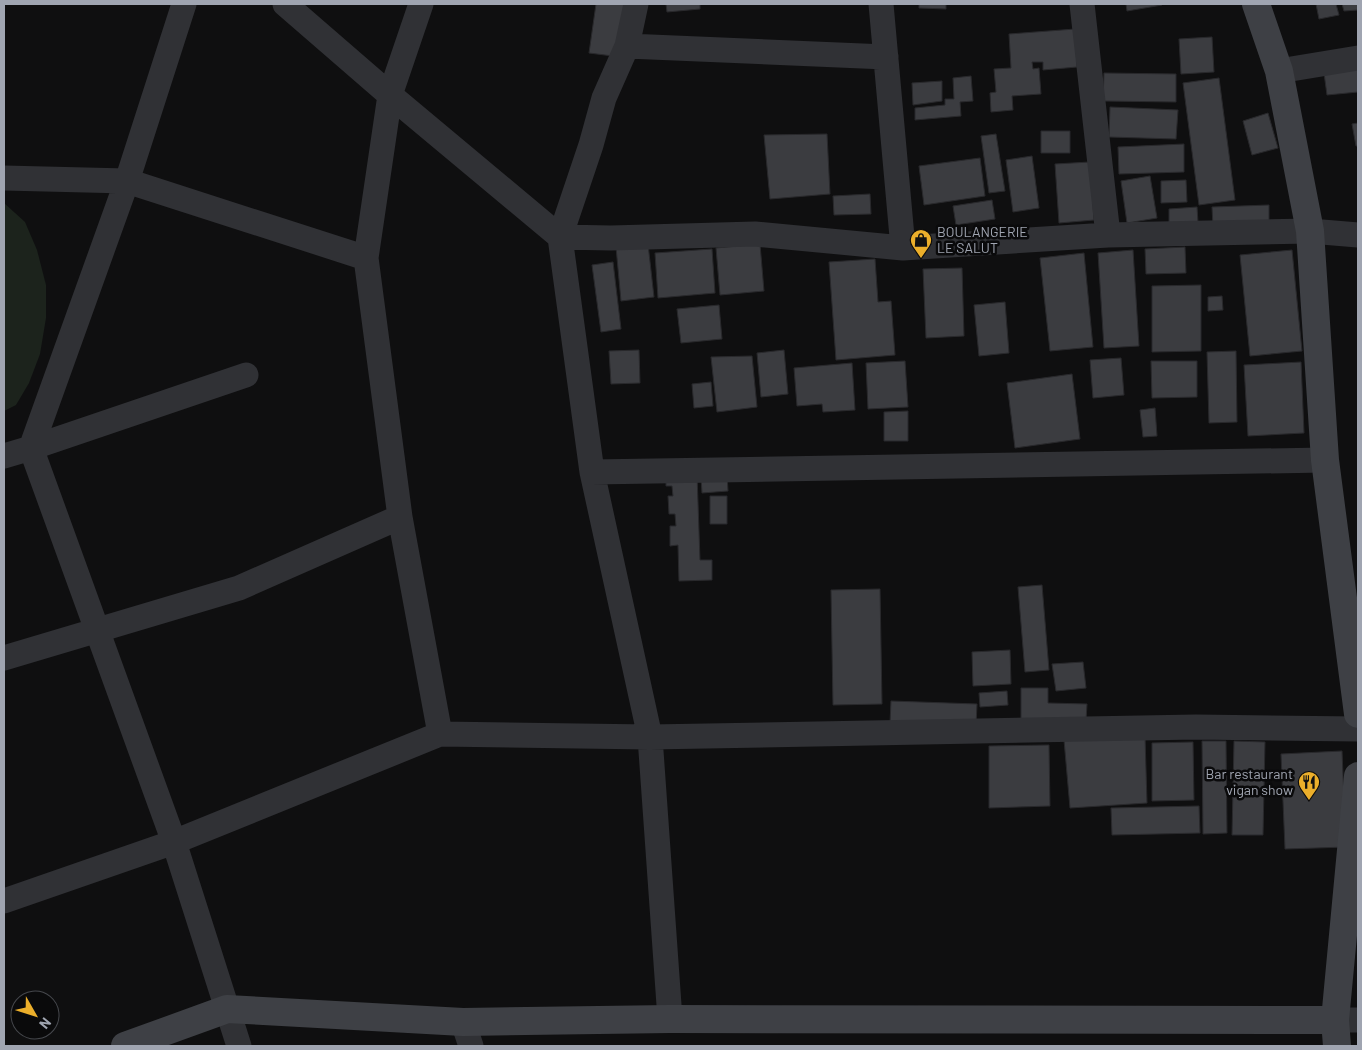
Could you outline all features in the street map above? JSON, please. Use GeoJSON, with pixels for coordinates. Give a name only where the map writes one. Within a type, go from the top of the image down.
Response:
{"type":"FeatureCollection","features":[{"type":"Feature","properties":{"kind":"street"},"geometry":{"type":"LineString","coordinates":[[184,4],[128,181],[31,448],[174,842],[239,1046]]}},
{"type":"Feature","properties":{"kind":"street"},"geometry":{"type":"LineString","coordinates":[[285,4],[560,237],[611,238],[755,234],[903,248],[1108,235],[1310,231],[1358,236]]}},
{"type":"Feature","properties":{"kind":"street"},"geometry":{"type":"LineString","coordinates":[[421,4],[390,94],[366,258],[400,517],[440,734]]}},
{"type":"Feature","properties":{"kind":"street"},"geometry":{"type":"LineString","coordinates":[[636,4],[627,46],[604,98],[591,145],[560,237],[592,472],[650,737],[670,1019]]}},
{"type":"Feature","properties":{"kind":"street"},"geometry":{"type":"LineString","coordinates":[[881,4],[903,248]]}},
{"type":"Feature","properties":{"kind":"street"},"geometry":{"type":"LineString","coordinates":[[1082,4],[1108,235]]}},
{"type":"Feature","properties":{"kind":"street"},"geometry":{"type":"LineString","coordinates":[[1256,4],[1279,71],[1310,231],[1325,460],[1358,714]]}},
{"type":"Feature","properties":{"kind":"street"},"geometry":{"type":"LineString","coordinates":[[627,46],[886,57]]}},
{"type":"Feature","properties":{"kind":"street"},"geometry":{"type":"LineString","coordinates":[[1279,71],[1358,58]]}},
{"type":"Feature","properties":{"kind":"street"},"geometry":{"type":"LineString","coordinates":[[4,178],[128,181],[366,258]]}},
{"type":"Feature","properties":{"kind":"street"},"geometry":{"type":"LineString","coordinates":[[4,456],[246,375]]}},
{"type":"Feature","properties":{"kind":"street"},"geometry":{"type":"LineString","coordinates":[[592,472],[1325,460]]}},
{"type":"Feature","properties":{"kind":"street"},"geometry":{"type":"LineString","coordinates":[[4,658],[239,588],[400,517]]}},
{"type":"Feature","properties":{"kind":"street"},"geometry":{"type":"LineString","coordinates":[[4,901],[174,842],[440,734],[650,737],[1196,727],[1358,729]]}},
{"type":"Feature","properties":{"kind":"street"},"geometry":{"type":"LineString","coordinates":[[125,1046],[227,1009],[467,1034],[670,1019],[1343,1029],[1358,776]]}},
{"type":"Feature","properties":{"kind":"shaded area"},"geometry":{"type":"Polygon","coordinates":[[[4,203],[25,222],[37,250],[46,285],[46,318],[40,354],[29,383],[16,405],[4,411],[4,203]]]}},
{"type":"Feature","properties":{"kind":"building"},"geometry":{"type":"Polygon","coordinates":[[[596,4],[629,4],[621,57],[589,53],[596,4]]]}},
{"type":"Feature","properties":{"kind":"building"},"geometry":{"type":"Polygon","coordinates":[[[666,4],[700,4],[700,9],[667,12],[666,4]]]}},
{"type":"Feature","properties":{"kind":"building"},"geometry":{"type":"Polygon","coordinates":[[[919,4],[946,4],[946,9],[919,8],[919,4]]]}},
{"type":"Feature","properties":{"kind":"building"},"geometry":{"type":"Polygon","coordinates":[[[1126,4],[1161,4],[1162,5],[1127,11],[1126,4]]]}},
{"type":"Feature","properties":{"kind":"building"},"geometry":{"type":"Polygon","coordinates":[[[1316,4],[1336,4],[1339,15],[1319,19],[1316,4]]]}},
{"type":"Feature","properties":{"kind":"building"},"geometry":{"type":"Polygon","coordinates":[[[1342,4],[1358,4],[1358,10],[1344,11],[1342,4]]]}},
{"type":"Feature","properties":{"kind":"building"},"geometry":{"type":"Polygon","coordinates":[[[1075,29],[1077,67],[1043,70],[1043,62],[1032,62],[1033,69],[1039,68],[1041,94],[1012,96],[1013,110],[991,112],[990,93],[996,92],[994,69],[1011,68],[1009,34],[1075,29]]]}},
{"type":"Feature","properties":{"kind":"building"},"geometry":{"type":"Polygon","coordinates":[[[1212,37],[1214,72],[1181,74],[1179,39],[1212,37]]]}},
{"type":"Feature","properties":{"kind":"building"},"geometry":{"type":"Polygon","coordinates":[[[1358,69],[1358,92],[1327,95],[1324,73],[1358,69]]]}},
{"type":"Feature","properties":{"kind":"building"},"geometry":{"type":"Polygon","coordinates":[[[1104,73],[1176,74],[1176,102],[1103,101],[1104,73]]]}},
{"type":"Feature","properties":{"kind":"building"},"geometry":{"type":"Polygon","coordinates":[[[971,76],[973,101],[960,102],[961,116],[915,120],[915,108],[945,105],[945,99],[954,99],[953,78],[971,76]]]}},
{"type":"Feature","properties":{"kind":"building"},"geometry":{"type":"Polygon","coordinates":[[[1219,78],[1235,200],[1199,205],[1183,83],[1219,78]]]}},
{"type":"Feature","properties":{"kind":"building"},"geometry":{"type":"Polygon","coordinates":[[[942,81],[942,101],[913,105],[912,83],[942,81]]]}},
{"type":"Feature","properties":{"kind":"building"},"geometry":{"type":"Polygon","coordinates":[[[1110,107],[1178,110],[1176,139],[1109,137],[1110,107]]]}},
{"type":"Feature","properties":{"kind":"building"},"geometry":{"type":"Polygon","coordinates":[[[1268,113],[1278,148],[1252,155],[1243,121],[1268,113]]]}},
{"type":"Feature","properties":{"kind":"building"},"geometry":{"type":"Polygon","coordinates":[[[1358,123],[1358,146],[1356,146],[1352,124],[1358,123]]]}},
{"type":"Feature","properties":{"kind":"building"},"geometry":{"type":"Polygon","coordinates":[[[1041,131],[1070,131],[1070,153],[1041,153],[1041,131]]]}},
{"type":"Feature","properties":{"kind":"building"},"geometry":{"type":"Polygon","coordinates":[[[827,134],[830,194],[770,199],[764,135],[827,134]]]}},
{"type":"Feature","properties":{"kind":"building"},"geometry":{"type":"Polygon","coordinates":[[[996,134],[1005,191],[989,193],[981,136],[996,134]]]}},
{"type":"Feature","properties":{"kind":"building"},"geometry":{"type":"Polygon","coordinates":[[[1184,144],[1184,172],[1119,174],[1118,147],[1184,144]]]}},
{"type":"Feature","properties":{"kind":"building"},"geometry":{"type":"Polygon","coordinates":[[[1032,156],[1039,208],[1013,212],[1006,160],[1032,156]]]}},
{"type":"Feature","properties":{"kind":"building"},"geometry":{"type":"Polygon","coordinates":[[[980,158],[985,196],[924,205],[919,166],[980,158]]]}},
{"type":"Feature","properties":{"kind":"building"},"geometry":{"type":"Polygon","coordinates":[[[1090,162],[1094,220],[1059,223],[1055,164],[1090,162]]]}},
{"type":"Feature","properties":{"kind":"building"},"geometry":{"type":"Polygon","coordinates":[[[1150,176],[1157,218],[1127,223],[1121,181],[1150,176]]]}},
{"type":"Feature","properties":{"kind":"building"},"geometry":{"type":"Polygon","coordinates":[[[1186,180],[1187,202],[1161,203],[1161,181],[1186,180]]]}},
{"type":"Feature","properties":{"kind":"building"},"geometry":{"type":"Polygon","coordinates":[[[870,194],[871,214],[834,215],[833,196],[870,194]]]}},
{"type":"Feature","properties":{"kind":"building"},"geometry":{"type":"Polygon","coordinates":[[[992,200],[995,219],[956,225],[953,206],[992,200]]]}},
{"type":"Feature","properties":{"kind":"building"},"geometry":{"type":"Polygon","coordinates":[[[1269,205],[1269,226],[1213,227],[1212,207],[1269,205]]]}},
{"type":"Feature","properties":{"kind":"building"},"geometry":{"type":"Polygon","coordinates":[[[1197,207],[1198,223],[1169,225],[1169,209],[1197,207]]]}},
{"type":"Feature","properties":{"kind":"building"},"geometry":{"type":"Polygon","coordinates":[[[648,244],[654,297],[621,301],[616,247],[648,244]]]}},
{"type":"Feature","properties":{"kind":"building"},"geometry":{"type":"Polygon","coordinates":[[[760,244],[764,291],[720,295],[716,248],[760,244]]]}},
{"type":"Feature","properties":{"kind":"building"},"geometry":{"type":"Polygon","coordinates":[[[1185,247],[1186,273],[1146,274],[1145,249],[1185,247]]]}},
{"type":"Feature","properties":{"kind":"building"},"geometry":{"type":"Polygon","coordinates":[[[712,249],[715,293],[658,298],[655,253],[712,249]]]}},
{"type":"Feature","properties":{"kind":"building"},"geometry":{"type":"Polygon","coordinates":[[[1133,250],[1139,346],[1104,348],[1098,253],[1133,250]]]}},
{"type":"Feature","properties":{"kind":"building"},"geometry":{"type":"Polygon","coordinates":[[[1292,250],[1302,351],[1250,356],[1240,255],[1292,250]]]}},
{"type":"Feature","properties":{"kind":"building"},"geometry":{"type":"Polygon","coordinates":[[[1084,253],[1093,347],[1050,351],[1040,258],[1084,253]]]}},
{"type":"Feature","properties":{"kind":"building"},"geometry":{"type":"Polygon","coordinates":[[[875,259],[878,302],[891,301],[895,355],[836,360],[829,262],[875,259]]]}},
{"type":"Feature","properties":{"kind":"building"},"geometry":{"type":"Polygon","coordinates":[[[613,262],[621,329],[601,332],[592,265],[613,262]]]}},
{"type":"Feature","properties":{"kind":"building"},"geometry":{"type":"Polygon","coordinates":[[[962,268],[964,336],[926,338],[923,269],[962,268]]]}},
{"type":"Feature","properties":{"kind":"building"},"geometry":{"type":"Polygon","coordinates":[[[1201,285],[1201,351],[1152,352],[1152,286],[1201,285]]]}},
{"type":"Feature","properties":{"kind":"building"},"geometry":{"type":"Polygon","coordinates":[[[1222,296],[1223,310],[1208,311],[1208,297],[1222,296]]]}},
{"type":"Feature","properties":{"kind":"building"},"geometry":{"type":"Polygon","coordinates":[[[1005,302],[1009,353],[979,356],[974,305],[1005,302]]]}},
{"type":"Feature","properties":{"kind":"building"},"geometry":{"type":"Polygon","coordinates":[[[719,305],[722,339],[681,343],[677,309],[719,305]]]}},
{"type":"Feature","properties":{"kind":"building"},"geometry":{"type":"Polygon","coordinates":[[[639,350],[640,383],[611,384],[609,351],[639,350]]]}},
{"type":"Feature","properties":{"kind":"building"},"geometry":{"type":"Polygon","coordinates":[[[784,350],[788,394],[761,397],[757,353],[784,350]]]}},
{"type":"Feature","properties":{"kind":"building"},"geometry":{"type":"Polygon","coordinates":[[[1236,351],[1237,422],[1209,423],[1207,352],[1236,351]]]}},
{"type":"Feature","properties":{"kind":"building"},"geometry":{"type":"Polygon","coordinates":[[[752,356],[757,407],[717,412],[711,357],[752,356]]]}},
{"type":"Feature","properties":{"kind":"building"},"geometry":{"type":"Polygon","coordinates":[[[1121,358],[1124,395],[1093,398],[1090,360],[1121,358]]]}},
{"type":"Feature","properties":{"kind":"building"},"geometry":{"type":"Polygon","coordinates":[[[905,361],[908,407],[868,409],[866,363],[905,361]]]}},
{"type":"Feature","properties":{"kind":"building"},"geometry":{"type":"Polygon","coordinates":[[[1151,361],[1197,361],[1197,397],[1152,398],[1151,361]]]}},
{"type":"Feature","properties":{"kind":"building"},"geometry":{"type":"Polygon","coordinates":[[[1301,362],[1304,433],[1248,436],[1244,365],[1301,362]]]}},
{"type":"Feature","properties":{"kind":"building"},"geometry":{"type":"Polygon","coordinates":[[[852,363],[855,410],[823,412],[822,404],[797,406],[794,368],[852,363]]]}},
{"type":"Feature","properties":{"kind":"building"},"geometry":{"type":"Polygon","coordinates":[[[1072,374],[1080,439],[1015,448],[1007,383],[1072,374]]]}},
{"type":"Feature","properties":{"kind":"building"},"geometry":{"type":"Polygon","coordinates":[[[711,382],[713,406],[694,408],[692,384],[711,382]]]}},
{"type":"Feature","properties":{"kind":"building"},"geometry":{"type":"Polygon","coordinates":[[[1155,408],[1157,436],[1143,437],[1140,410],[1155,408]]]}},
{"type":"Feature","properties":{"kind":"building"},"geometry":{"type":"Polygon","coordinates":[[[908,411],[908,441],[884,441],[884,412],[908,411]]]}},
{"type":"Feature","properties":{"kind":"building"},"geometry":{"type":"Polygon","coordinates":[[[697,474],[700,560],[712,560],[712,580],[679,581],[678,545],[670,546],[670,526],[676,526],[675,514],[669,514],[668,496],[673,496],[672,486],[666,486],[666,476],[697,474]]]}},
{"type":"Feature","properties":{"kind":"building"},"geometry":{"type":"Polygon","coordinates":[[[727,475],[728,491],[702,493],[701,477],[727,475]]]}},
{"type":"Feature","properties":{"kind":"building"},"geometry":{"type":"Polygon","coordinates":[[[710,496],[727,496],[727,524],[710,524],[710,496]]]}},
{"type":"Feature","properties":{"kind":"building"},"geometry":{"type":"Polygon","coordinates":[[[1042,585],[1049,670],[1025,672],[1018,587],[1042,585]]]}},
{"type":"Feature","properties":{"kind":"building"},"geometry":{"type":"Polygon","coordinates":[[[880,589],[882,704],[833,705],[831,590],[880,589]]]}},
{"type":"Feature","properties":{"kind":"building"},"geometry":{"type":"Polygon","coordinates":[[[1010,650],[1011,684],[973,686],[972,652],[1010,650]]]}},
{"type":"Feature","properties":{"kind":"building"},"geometry":{"type":"Polygon","coordinates":[[[1083,662],[1086,688],[1056,691],[1052,664],[1083,662]]]}},
{"type":"Feature","properties":{"kind":"building"},"geometry":{"type":"Polygon","coordinates":[[[1021,688],[1048,688],[1048,703],[1087,704],[1086,720],[1021,720],[1021,688]]]}},
{"type":"Feature","properties":{"kind":"building"},"geometry":{"type":"Polygon","coordinates":[[[1007,691],[1008,705],[980,707],[979,693],[1007,691]]]}},
{"type":"Feature","properties":{"kind":"building"},"geometry":{"type":"Polygon","coordinates":[[[891,701],[977,704],[976,725],[890,723],[891,701]]]}},
{"type":"Feature","properties":{"kind":"building"},"geometry":{"type":"Polygon","coordinates":[[[1145,736],[1147,803],[1070,808],[1064,740],[1145,736]]]}},
{"type":"Feature","properties":{"kind":"building"},"geometry":{"type":"Polygon","coordinates":[[[1202,741],[1226,741],[1227,833],[1203,834],[1202,741]]]}},
{"type":"Feature","properties":{"kind":"building"},"geometry":{"type":"Polygon","coordinates":[[[1234,741],[1265,742],[1263,835],[1232,835],[1234,741]]]}},
{"type":"Feature","properties":{"kind":"building"},"geometry":{"type":"Polygon","coordinates":[[[1193,742],[1194,800],[1152,801],[1152,743],[1193,742]]]}},
{"type":"Feature","properties":{"kind":"building"},"geometry":{"type":"Polygon","coordinates":[[[1049,745],[1050,806],[989,808],[989,746],[1049,745]]]}},
{"type":"Feature","properties":{"kind":"building"},"geometry":{"type":"Polygon","coordinates":[[[1342,751],[1346,847],[1285,849],[1281,754],[1342,751]]]}},
{"type":"Feature","properties":{"kind":"building"},"geometry":{"type":"Polygon","coordinates":[[[1199,806],[1200,833],[1112,835],[1111,808],[1199,806]]]}},
{"type":"Feature","properties":{"kind":"place","name":"BOULANGERIE LE SALUT"},"geometry":{"type":"Point","coordinates":[921,259]}},
{"type":"Feature","properties":{"kind":"place","name":"Bar restaurant vigan show"},"geometry":{"type":"Point","coordinates":[1309,801]}}]}
